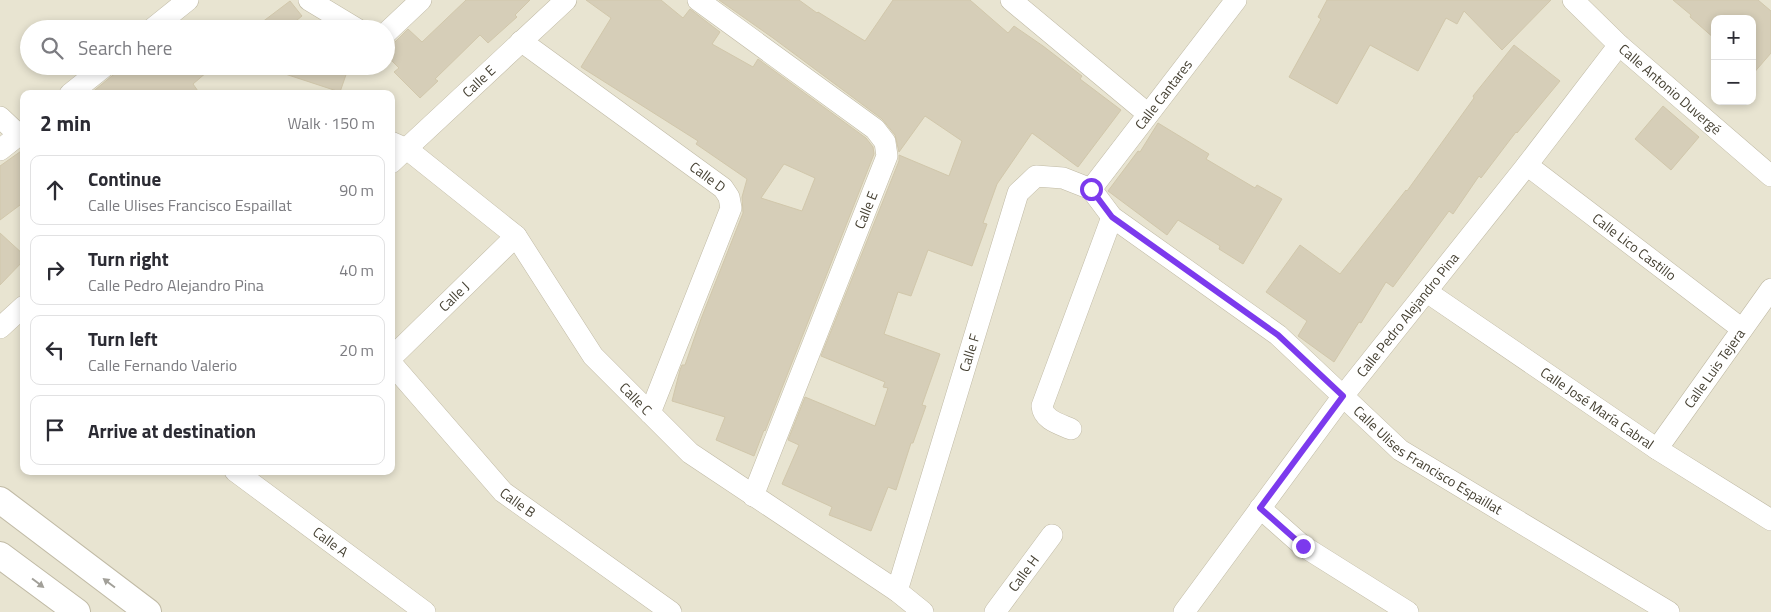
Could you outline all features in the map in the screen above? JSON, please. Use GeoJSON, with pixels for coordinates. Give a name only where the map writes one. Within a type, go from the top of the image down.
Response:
{"type":"FeatureCollection","features":[{"type":"Feature","properties":{"kind":"street"},"geometry":{"type":"LineString","coordinates":[[163,20],[188,0]]}},
{"type":"Feature","properties":{"kind":"street"},"geometry":{"type":"LineString","coordinates":[[309,0],[342,20]]}},
{"type":"Feature","properties":{"kind":"street"},"geometry":{"type":"LineString","coordinates":[[395,25],[421,0]]}},
{"type":"Feature","properties":{"kind":"street","name":"Calle E"},"geometry":{"type":"LineString","coordinates":[[399,145],[566,0]]}},
{"type":"Feature","properties":{"kind":"street","name":"Calle E"},"geometry":{"type":"LineString","coordinates":[[698,0],[875,129],[885,142],[887,156],[753,496]]}},
{"type":"Feature","properties":{"kind":"street"},"geometry":{"type":"LineString","coordinates":[[1011,0],[1148,114]]}},
{"type":"Feature","properties":{"kind":"street","name":"Calle Cantares"},"geometry":{"type":"LineString","coordinates":[[1091,189],[1236,0]]}},
{"type":"Feature","properties":{"kind":"street","name":"Calle Antonio Duvergé"},"geometry":{"type":"LineString","coordinates":[[1573,0],[1619,45],[1771,176]]}},
{"type":"Feature","properties":{"kind":"street","name":"Calle D"},"geometry":{"type":"LineString","coordinates":[[521,41],[723,188],[729,197],[731,208],[650,412]]}},
{"type":"Feature","properties":{"kind":"street","name":"Calle Pedro Alejandro Pina"},"geometry":{"type":"LineString","coordinates":[[1184,612],[1343,396],[1528,165],[1619,45]]}},
{"type":"Feature","properties":{"kind":"street"},"geometry":{"type":"LineString","coordinates":[[75,90],[94,75]]}},
{"type":"Feature","properties":{"kind":"street"},"geometry":{"type":"LineString","coordinates":[[0,116],[20,132]]}},
{"type":"Feature","properties":{"kind":"street"},"geometry":{"type":"LineString","coordinates":[[0,150],[20,134]]}},
{"type":"Feature","properties":{"kind":"street","name":"Calle C"},"geometry":{"type":"LineString","coordinates":[[399,145],[516,236],[594,356],[690,453],[897,592],[923,612]]}},
{"type":"Feature","properties":{"kind":"street","name":"Calle Lico Castillo"},"geometry":{"type":"LineString","coordinates":[[1528,165],[1742,329]]}},
{"type":"Feature","properties":{"kind":"street","name":"Calle F"},"geometry":{"type":"LineString","coordinates":[[897,592],[1018,192],[1036,176],[1063,178],[1091,189]]}},
{"type":"Feature","properties":{"kind":"street","name":"Calle Ulises Francisco Espaillat"},"geometry":{"type":"LineString","coordinates":[[1091,189],[1112,217],[1278,335],[1400,450],[1669,612]]}},
{"type":"Feature","properties":{"kind":"street"},"geometry":{"type":"LineString","coordinates":[[1071,429],[1045,416],[1042,412],[1042,406],[1112,217]]}},
{"type":"Feature","properties":{"kind":"street","name":"Calle J"},"geometry":{"type":"LineString","coordinates":[[395,354],[516,236]]}},
{"type":"Feature","properties":{"kind":"street","name":"Calle Luis Tejera"},"geometry":{"type":"LineString","coordinates":[[1657,450],[1771,289]]}},
{"type":"Feature","properties":{"kind":"street","name":"Calle José María Cabral"},"geometry":{"type":"LineString","coordinates":[[1427,292],[1657,450],[1771,520]]}},
{"type":"Feature","properties":{"kind":"street"},"geometry":{"type":"LineString","coordinates":[[0,328],[20,311]]}},
{"type":"Feature","properties":{"kind":"street","name":"Calle B"},"geometry":{"type":"LineString","coordinates":[[395,368],[503,492],[671,612]]}},
{"type":"Feature","properties":{"kind":"street","name":"Calle A"},"geometry":{"type":"LineString","coordinates":[[251,475],[425,612]]}},
{"type":"Feature","properties":{"kind":"street"},"geometry":{"type":"LineString","coordinates":[[0,500],[148,612]]}},
{"type":"Feature","properties":{"kind":"street"},"geometry":{"type":"LineString","coordinates":[[1260,508],[1303,546],[1408,612]]}},
{"type":"Feature","properties":{"kind":"street","name":"Calle H"},"geometry":{"type":"LineString","coordinates":[[995,612],[1052,535]]}},
{"type":"Feature","properties":{"kind":"street"},"geometry":{"type":"LineString","coordinates":[[0,555],[77,612]]}},
{"type":"Feature","properties":{"kind":"shaded area"},"geometry":{"type":"Polygon","coordinates":[[[0,0],[1771,0],[1771,612],[0,612],[0,0]]]}},
{"type":"Feature","properties":{"kind":"building"},"geometry":{"type":"Polygon","coordinates":[[[466,0],[530,0],[515,15],[517,17],[488,43],[480,35],[435,79],[438,81],[420,98],[395,73],[399,68],[395,64],[395,42],[408,29],[422,42],[466,0]]]}},
{"type":"Feature","properties":{"kind":"building"},"geometry":{"type":"Polygon","coordinates":[[[586,0],[661,0],[683,18],[690,9],[720,32],[712,44],[753,67],[758,59],[866,138],[873,147],[874,154],[754,456],[716,440],[725,417],[672,401],[680,370],[682,365],[685,365],[743,213],[742,197],[747,179],[696,144],[698,141],[581,67],[611,18],[586,0]],[[784,164],[761,198],[802,211],[815,178],[784,164]]]}},
{"type":"Feature","properties":{"kind":"building"},"geometry":{"type":"Polygon","coordinates":[[[719,0],[799,0],[817,13],[865,41],[893,0],[970,0],[1008,33],[1014,26],[1043,46],[1082,76],[1080,79],[1121,110],[1078,167],[1032,133],[997,184],[983,223],[987,224],[972,266],[928,250],[911,296],[898,292],[884,334],[940,354],[922,405],[926,406],[913,443],[911,443],[896,490],[888,487],[871,531],[829,515],[832,507],[782,484],[799,445],[788,440],[805,397],[875,426],[888,388],[883,387],[885,382],[821,356],[899,161],[899,155],[949,176],[962,141],[925,116],[899,152],[895,135],[882,119],[719,0]]]}},
{"type":"Feature","properties":{"kind":"building"},"geometry":{"type":"Polygon","coordinates":[[[1327,0],[1551,0],[1502,50],[1464,11],[1457,24],[1446,18],[1418,71],[1370,45],[1337,104],[1289,77],[1321,19],[1318,17],[1327,0]]]}},
{"type":"Feature","properties":{"kind":"building"},"geometry":{"type":"Polygon","coordinates":[[[1673,0],[1758,0],[1771,11],[1771,53],[1756,70],[1756,15],[1711,15],[1711,35],[1690,17],[1691,15],[1673,0]]]}},
{"type":"Feature","properties":{"kind":"building"},"geometry":{"type":"Polygon","coordinates":[[[290,1],[302,16],[297,20],[265,20],[290,1]]]}},
{"type":"Feature","properties":{"kind":"building"},"geometry":{"type":"Polygon","coordinates":[[[1514,45],[1560,81],[1516,132],[1481,178],[1479,176],[1453,214],[1449,211],[1393,287],[1386,282],[1334,362],[1298,336],[1307,321],[1266,292],[1300,245],[1340,274],[1407,191],[1474,98],[1473,96],[1514,45]]]}},
{"type":"Feature","properties":{"kind":"building"},"geometry":{"type":"Polygon","coordinates":[[[113,75],[204,75],[193,84],[197,90],[95,90],[113,75]]]}},
{"type":"Feature","properties":{"kind":"building"},"geometry":{"type":"Polygon","coordinates":[[[288,75],[346,75],[341,90],[334,90],[288,75]]]}},
{"type":"Feature","properties":{"kind":"building"},"geometry":{"type":"Polygon","coordinates":[[[1663,106],[1699,137],[1671,170],[1635,139],[1663,106]]]}},
{"type":"Feature","properties":{"kind":"building"},"geometry":{"type":"Polygon","coordinates":[[[1158,123],[1209,154],[1206,159],[1255,188],[1257,185],[1282,199],[1243,264],[1219,249],[1220,246],[1178,220],[1167,235],[1108,191],[1138,151],[1140,152],[1158,123]]]}},
{"type":"Feature","properties":{"kind":"building"},"geometry":{"type":"Polygon","coordinates":[[[20,152],[20,205],[0,220],[0,166],[20,152]]]}},
{"type":"Feature","properties":{"kind":"building"},"geometry":{"type":"Polygon","coordinates":[[[0,233],[20,251],[20,264],[0,285],[0,233]]]}},
{"type":"Feature","properties":{"kind":"route"},"geometry":{"type":"LineString","coordinates":[[1091,189],[1112,217],[1278,335],[1343,396],[1260,508],[1303,546]]}}]}
